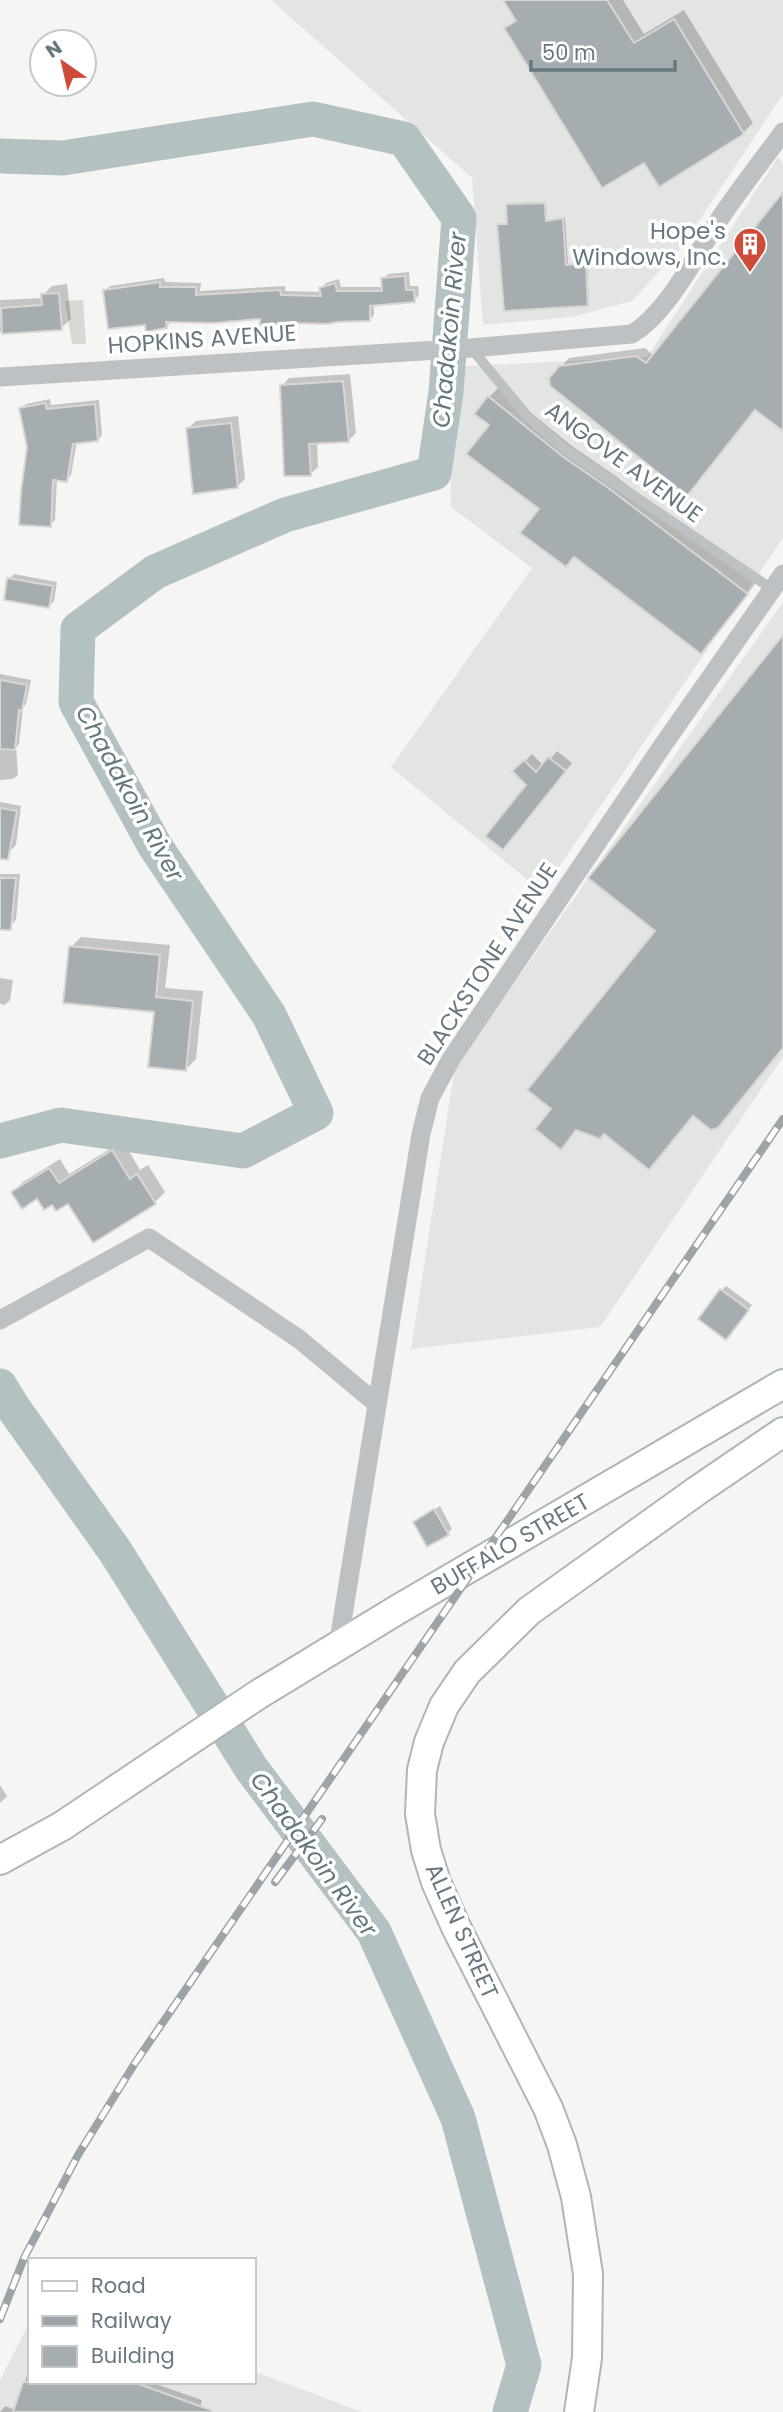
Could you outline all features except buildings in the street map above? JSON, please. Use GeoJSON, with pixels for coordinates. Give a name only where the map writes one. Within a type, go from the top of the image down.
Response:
{"type":"FeatureCollection","features":[{"type":"Feature","properties":{"kind":"street"},"geometry":{"type":"LineString","coordinates":[[466,348],[632,334],[646,325],[665,302],[721,217],[783,132]]}},
{"type":"Feature","properties":{"kind":"street","name":"HOPKINS AVENUE"},"geometry":{"type":"LineString","coordinates":[[0,377],[466,348]]}},
{"type":"Feature","properties":{"kind":"street","name":"BLACKSTONE AVENUE"},"geometry":{"type":"LineString","coordinates":[[338,1646],[421,1134],[430,1098],[451,1059],[778,581]]}},
{"type":"Feature","properties":{"kind":"street"},"geometry":{"type":"LineString","coordinates":[[0,1320],[149,1238],[299,1339],[377,1404]]}},
{"type":"Feature","properties":{"kind":"street","name":"BUFFALO STREET"},"geometry":{"type":"LineString","coordinates":[[0,1860],[62,1826],[190,1739],[338,1646],[783,1384]]}},
{"type":"Feature","properties":{"kind":"street","name":"ALLEN STREET"},"geometry":{"type":"LineString","coordinates":[[579,2412],[587,2358],[588,2274],[576,2197],[562,2145],[548,2108],[436,1882],[426,1850],[420,1814],[422,1770],[429,1742],[444,1706],[467,1672],[529,1611],[783,1432]]}},
{"type":"Feature","properties":{"kind":"lane","name":"ANGOVE AVENUE"},"geometry":{"type":"LineString","coordinates":[[466,348],[529,418],[566,450],[778,581]]}},
{"type":"Feature","properties":{"kind":"shaded area"},"geometry":{"type":"Polygon","coordinates":[[[271,0],[783,0],[783,94],[681,248],[632,301],[572,317],[483,325],[472,178],[271,0]]]}},
{"type":"Feature","properties":{"kind":"shaded area"},"geometry":{"type":"Polygon","coordinates":[[[778,157],[783,164],[783,538],[542,892],[391,767],[532,568],[451,507],[448,367],[647,357],[778,157]]]}},
{"type":"Feature","properties":{"kind":"shaded area"},"geometry":{"type":"Polygon","coordinates":[[[83,300],[86,344],[72,344],[65,301],[83,300]]]}},
{"type":"Feature","properties":{"kind":"shaded area"},"geometry":{"type":"Polygon","coordinates":[[[783,602],[783,1057],[600,1327],[411,1349],[455,1067],[783,602]]]}},
{"type":"Feature","properties":{"kind":"shaded area"},"geometry":{"type":"Polygon","coordinates":[[[28,2326],[28,2384],[256,2384],[256,2372],[361,2412],[0,2412],[0,2380],[28,2326]]]}},
{"type":"Feature","properties":{"kind":"waterway","name":"Chadakoin River"},"geometry":{"type":"LineString","coordinates":[[0,156],[63,158],[313,119],[404,139],[459,218],[446,392],[434,473],[285,515],[155,572],[78,629],[76,702],[155,846],[269,1015],[316,1113],[243,1151],[61,1125],[0,1141]]}},
{"type":"Feature","properties":{"kind":"waterway","name":"Chadakoin River"},"geometry":{"type":"LineString","coordinates":[[0,1386],[115,1551],[251,1768],[374,1932],[458,2118],[524,2365],[510,2412]]}},
{"type":"Feature","properties":{"kind":"railway"},"geometry":{"type":"LineString","coordinates":[[0,2319],[24,2258],[78,2155],[135,2063],[783,1119]]}},
{"type":"Feature","properties":{"kind":"railway"},"geometry":{"type":"LineString","coordinates":[[275,1882],[322,1819]]}},
{"type":"Feature","properties":{"kind":"place","name":"Hope's Windows, Inc."},"geometry":{"type":"Point","coordinates":[750,274]}}]}
